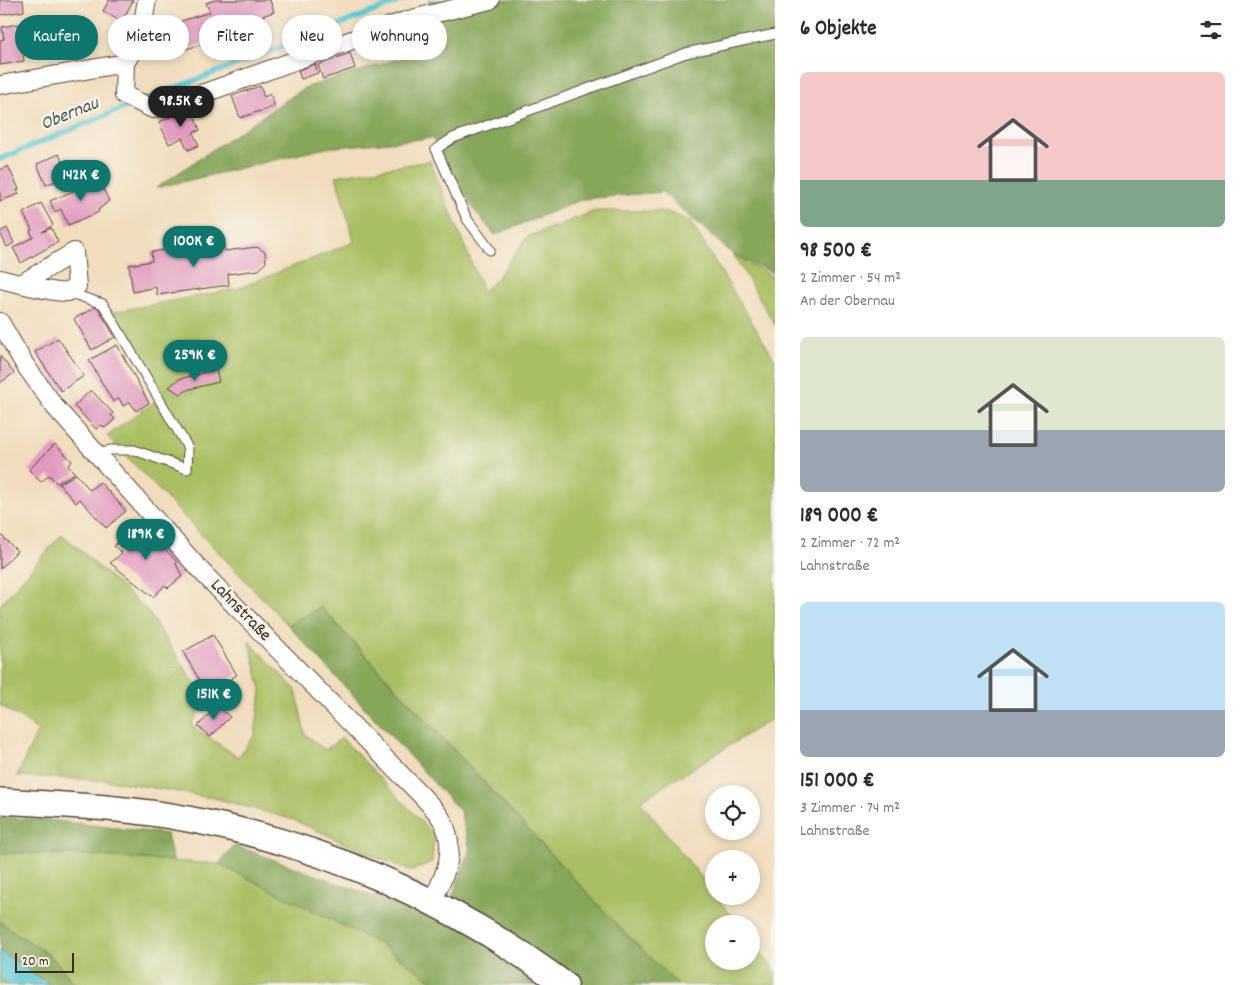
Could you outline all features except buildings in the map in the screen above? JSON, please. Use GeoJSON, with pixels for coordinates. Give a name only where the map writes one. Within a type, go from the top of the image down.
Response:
{"type":"FeatureCollection","features":[{"type":"Feature","properties":{"kind":"main road"},"geometry":{"type":"LineString","coordinates":[[0,801],[126,810],[186,819],[274,839],[366,870],[432,902],[482,929],[534,962],[565,985]]}},
{"type":"Feature","properties":{"kind":"street"},"geometry":{"type":"LineString","coordinates":[[147,0],[140,38],[125,63],[124,95],[153,109],[213,90],[408,20],[490,0]]}},
{"type":"Feature","properties":{"kind":"street"},"geometry":{"type":"LineString","coordinates":[[0,85],[125,63]]}},
{"type":"Feature","properties":{"kind":"street"},"geometry":{"type":"LineString","coordinates":[[0,279],[21,284],[67,292],[77,286],[74,252],[21,284]]}},
{"type":"Feature","properties":{"kind":"street","name":"Lahnstraße"},"geometry":{"type":"LineString","coordinates":[[0,322],[25,365],[55,407],[202,572],[422,796],[441,818],[448,842],[449,857],[446,872],[432,902]]}},
{"type":"Feature","properties":{"kind":"lane"},"geometry":{"type":"LineString","coordinates":[[490,250],[467,219],[436,149],[453,138],[686,53],[775,34]]}},
{"type":"Feature","properties":{"kind":"lane"},"geometry":{"type":"LineString","coordinates":[[67,292],[103,304],[188,448],[187,469],[134,450],[110,450],[99,456]]}},
{"type":"Feature","properties":{"kind":"green space"},"geometry":{"type":"Polygon","coordinates":[[[428,0],[775,0],[775,274],[734,255],[662,192],[583,199],[495,235],[475,211],[432,138],[326,148],[156,188],[304,88],[395,60],[447,60],[447,15],[433,15],[428,0]]]}},
{"type":"Feature","properties":{"kind":"green space"},"geometry":{"type":"Polygon","coordinates":[[[430,161],[483,291],[495,281],[527,237],[595,211],[665,211],[690,221],[775,360],[775,717],[640,801],[705,882],[705,905],[723,905],[731,915],[705,915],[705,970],[760,970],[760,952],[775,970],[775,985],[678,985],[619,927],[321,607],[288,625],[107,436],[161,397],[112,312],[236,289],[354,242],[336,176],[430,161]]]}},
{"type":"Feature","properties":{"kind":"green space"},"geometry":{"type":"Polygon","coordinates":[[[734,255],[775,278],[775,325],[734,255]]]}},
{"type":"Feature","properties":{"kind":"green space"},"geometry":{"type":"Polygon","coordinates":[[[62,534],[146,609],[206,700],[191,725],[238,757],[255,735],[261,690],[249,641],[296,690],[305,734],[325,750],[342,738],[434,835],[432,862],[412,871],[368,854],[294,820],[218,799],[114,781],[17,776],[38,730],[0,705],[0,605],[62,534]]]}},
{"type":"Feature","properties":{"kind":"green space"},"geometry":{"type":"Polygon","coordinates":[[[320,607],[619,927],[678,985],[438,985],[378,943],[219,864],[234,845],[443,922],[470,849],[460,811],[288,625],[320,607]]]}},
{"type":"Feature","properties":{"kind":"green space"},"geometry":{"type":"Polygon","coordinates":[[[0,817],[58,821],[167,834],[173,861],[68,854],[0,853],[0,817]]]}},
{"type":"Feature","properties":{"kind":"green space"},"geometry":{"type":"Polygon","coordinates":[[[0,853],[68,854],[219,864],[378,943],[438,985],[76,985],[52,957],[0,922],[0,853]]]}},
{"type":"Feature","properties":{"kind":"green space"},"geometry":{"type":"Polygon","coordinates":[[[0,922],[52,957],[76,985],[0,985],[0,922]]]}},
{"type":"Feature","properties":{"kind":"water"},"geometry":{"type":"Polygon","coordinates":[[[0,951],[50,985],[9,985],[0,978],[0,951]]]}},
{"type":"Feature","properties":{"kind":"waterway","name":"Obernau"},"geometry":{"type":"LineString","coordinates":[[144,100],[403,0]]}},
{"type":"Feature","properties":{"kind":"waterway","name":"Obernau"},"geometry":{"type":"LineString","coordinates":[[0,159],[133,104]]}}]}
